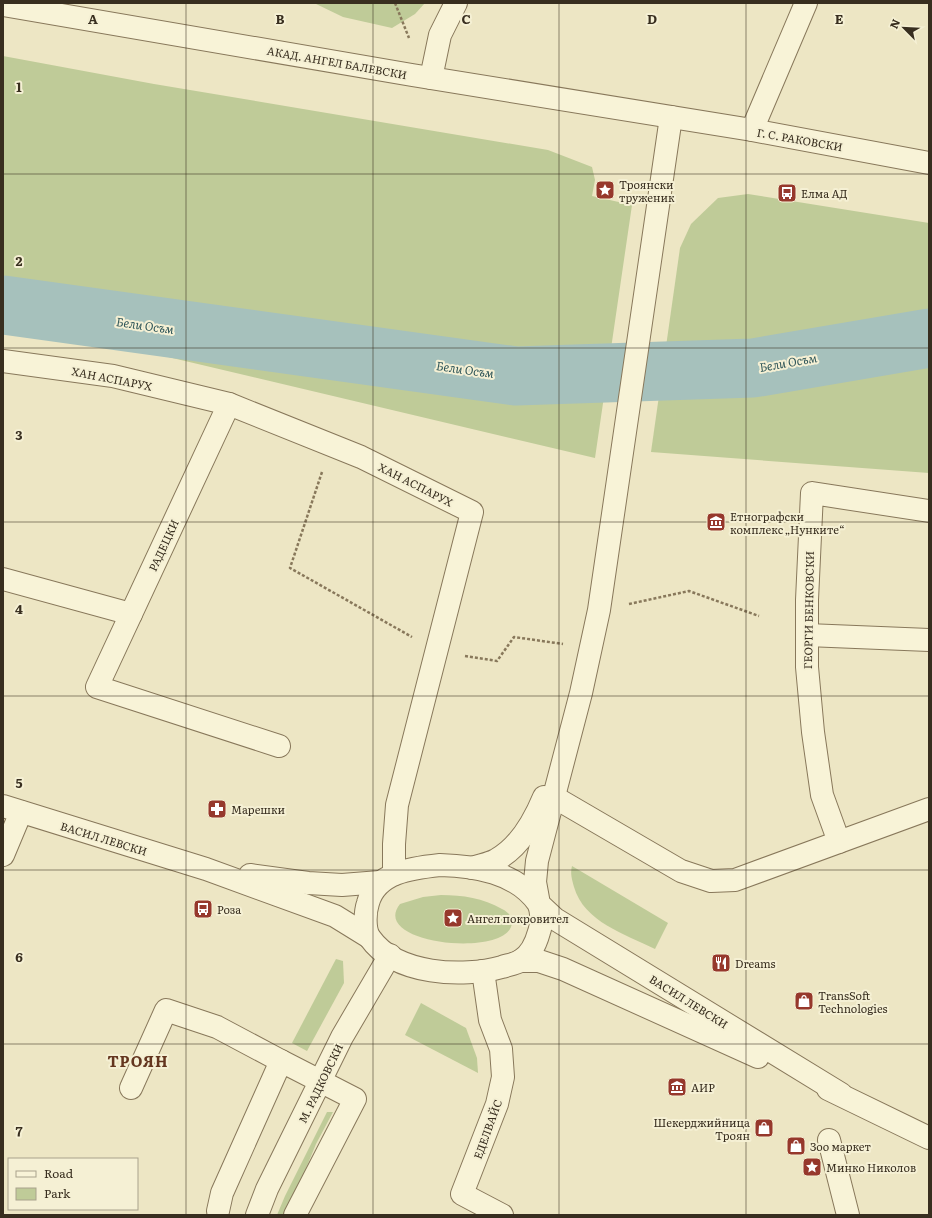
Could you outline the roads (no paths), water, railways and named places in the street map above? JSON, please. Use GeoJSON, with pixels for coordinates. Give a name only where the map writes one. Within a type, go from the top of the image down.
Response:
{"type":"FeatureCollection","features":[{"type":"Feature","properties":{"kind":"street"},"geometry":{"type":"LineString","coordinates":[[431,78],[440,35],[456,3]]}},
{"type":"Feature","properties":{"kind":"street"},"geometry":{"type":"LineString","coordinates":[[752,130],[806,3]]}},
{"type":"Feature","properties":{"kind":"street","name":"АКАД. АНГЕЛ БАЛЕВСКИ"},"geometry":{"type":"LineString","coordinates":[[3,5],[672,118]]}},
{"type":"Feature","properties":{"kind":"street"},"geometry":{"type":"LineString","coordinates":[[520,962],[536,945],[542,925],[535,882],[537,861],[570,737],[599,610],[672,118]]}},
{"type":"Feature","properties":{"kind":"street","name":"Г. С. РАКОВСКИ"},"geometry":{"type":"LineString","coordinates":[[672,118],[752,130],[929,163]]}},
{"type":"Feature","properties":{"kind":"street","name":"ХАН АСПАРУХ"},"geometry":{"type":"LineString","coordinates":[[3,361],[113,376],[229,404],[361,457],[472,512],[398,805],[394,844],[387,878]]}},
{"type":"Feature","properties":{"kind":"street","name":"РАДЕЦКИ"},"geometry":{"type":"LineString","coordinates":[[229,404],[97,687],[279,746]]}},
{"type":"Feature","properties":{"kind":"street","name":"ГЕОРГИ БЕНКОВСКИ"},"geometry":{"type":"LineString","coordinates":[[839,842],[821,788],[813,732],[807,667],[812,493],[929,511]]}},
{"type":"Feature","properties":{"kind":"street"},"geometry":{"type":"LineString","coordinates":[[3,579],[131,614]]}},
{"type":"Feature","properties":{"kind":"street"},"geometry":{"type":"LineString","coordinates":[[807,635],[929,640]]}},
{"type":"Feature","properties":{"kind":"street"},"geometry":{"type":"LineString","coordinates":[[472,868],[495,860],[510,850],[524,835],[539,808],[570,737]]}},
{"type":"Feature","properties":{"kind":"street"},"geometry":{"type":"LineString","coordinates":[[554,797],[681,871],[711,881],[735,880],[929,809]]}},
{"type":"Feature","properties":{"kind":"street"},"geometry":{"type":"LineString","coordinates":[[3,855],[12,809]]}},
{"type":"Feature","properties":{"kind":"street","name":"ВАСИЛ ЛЕВСКИ"},"geometry":{"type":"LineString","coordinates":[[12,809],[206,868],[335,916],[369,937],[384,952],[407,964],[429,970],[452,973],[483,971],[520,962],[539,961],[563,969],[841,1094],[929,1138]]}},
{"type":"Feature","properties":{"kind":"street","name":"ВАСИЛ ЛЕВСКИ"},"geometry":{"type":"LineString","coordinates":[[206,868],[308,883],[342,885],[387,878],[417,868],[440,865],[472,868],[504,876],[526,888],[539,904],[555,919],[841,1094]]}},
{"type":"Feature","properties":{"kind":"street"},"geometry":{"type":"LineString","coordinates":[[369,937],[364,914],[370,896],[387,878]]}},
{"type":"Feature","properties":{"kind":"street","name":"М. РАДКОВСКИ"},"geometry":{"type":"LineString","coordinates":[[257,1215],[267,1189],[342,1037],[390,956]]}},
{"type":"Feature","properties":{"kind":"street","name":"ЕДЕЛВАЙС"},"geometry":{"type":"LineString","coordinates":[[483,971],[490,1020],[501,1049],[503,1076],[497,1104],[462,1194],[502,1215]]}},
{"type":"Feature","properties":{"kind":"street"},"geometry":{"type":"LineString","coordinates":[[131,1088],[166,1010],[217,1027],[354,1099],[295,1215]]}},
{"type":"Feature","properties":{"kind":"street"},"geometry":{"type":"LineString","coordinates":[[218,1211],[222,1193],[281,1061]]}},
{"type":"Feature","properties":{"kind":"street"},"geometry":{"type":"LineString","coordinates":[[829,1140],[848,1215]]}},
{"type":"Feature","properties":{"kind":"waterway","name":"Бели Осъм"},"geometry":{"type":"LineString","coordinates":[[3,305],[516,376],[753,368],[929,338]]}},
{"type":"Feature","properties":{"kind":"place","name":"Троянски труженик"},"geometry":{"type":"Point","coordinates":[605,190]}},
{"type":"Feature","properties":{"kind":"place","name":"Елма АД"},"geometry":{"type":"Point","coordinates":[787,193]}},
{"type":"Feature","properties":{"kind":"place","name":"Етнографски комплекс „Нунките“"},"geometry":{"type":"Point","coordinates":[716,522]}},
{"type":"Feature","properties":{"kind":"place","name":"Марешки"},"geometry":{"type":"Point","coordinates":[217,809]}},
{"type":"Feature","properties":{"kind":"place","name":"Роза"},"geometry":{"type":"Point","coordinates":[203,909]}},
{"type":"Feature","properties":{"kind":"place","name":"Ангел покровител"},"geometry":{"type":"Point","coordinates":[453,918]}},
{"type":"Feature","properties":{"kind":"place","name":"Dreams"},"geometry":{"type":"Point","coordinates":[721,963]}},
{"type":"Feature","properties":{"kind":"place","name":"TransSoft Technologies"},"geometry":{"type":"Point","coordinates":[804,1001]}},
{"type":"Feature","properties":{"kind":"place","name":"АИР"},"geometry":{"type":"Point","coordinates":[677,1087]}},
{"type":"Feature","properties":{"kind":"place","name":"Шекерджийница Троян"},"geometry":{"type":"Point","coordinates":[764,1128]}},
{"type":"Feature","properties":{"kind":"place","name":"Зоо маркет"},"geometry":{"type":"Point","coordinates":[796,1146]}},
{"type":"Feature","properties":{"kind":"place","name":"Минко Николов"},"geometry":{"type":"Point","coordinates":[812,1167]}},
{"type":"Feature","properties":{"kind":"district","name":"ТРОЯН"},"geometry":{"type":"Point","coordinates":[138,1060]}}]}
